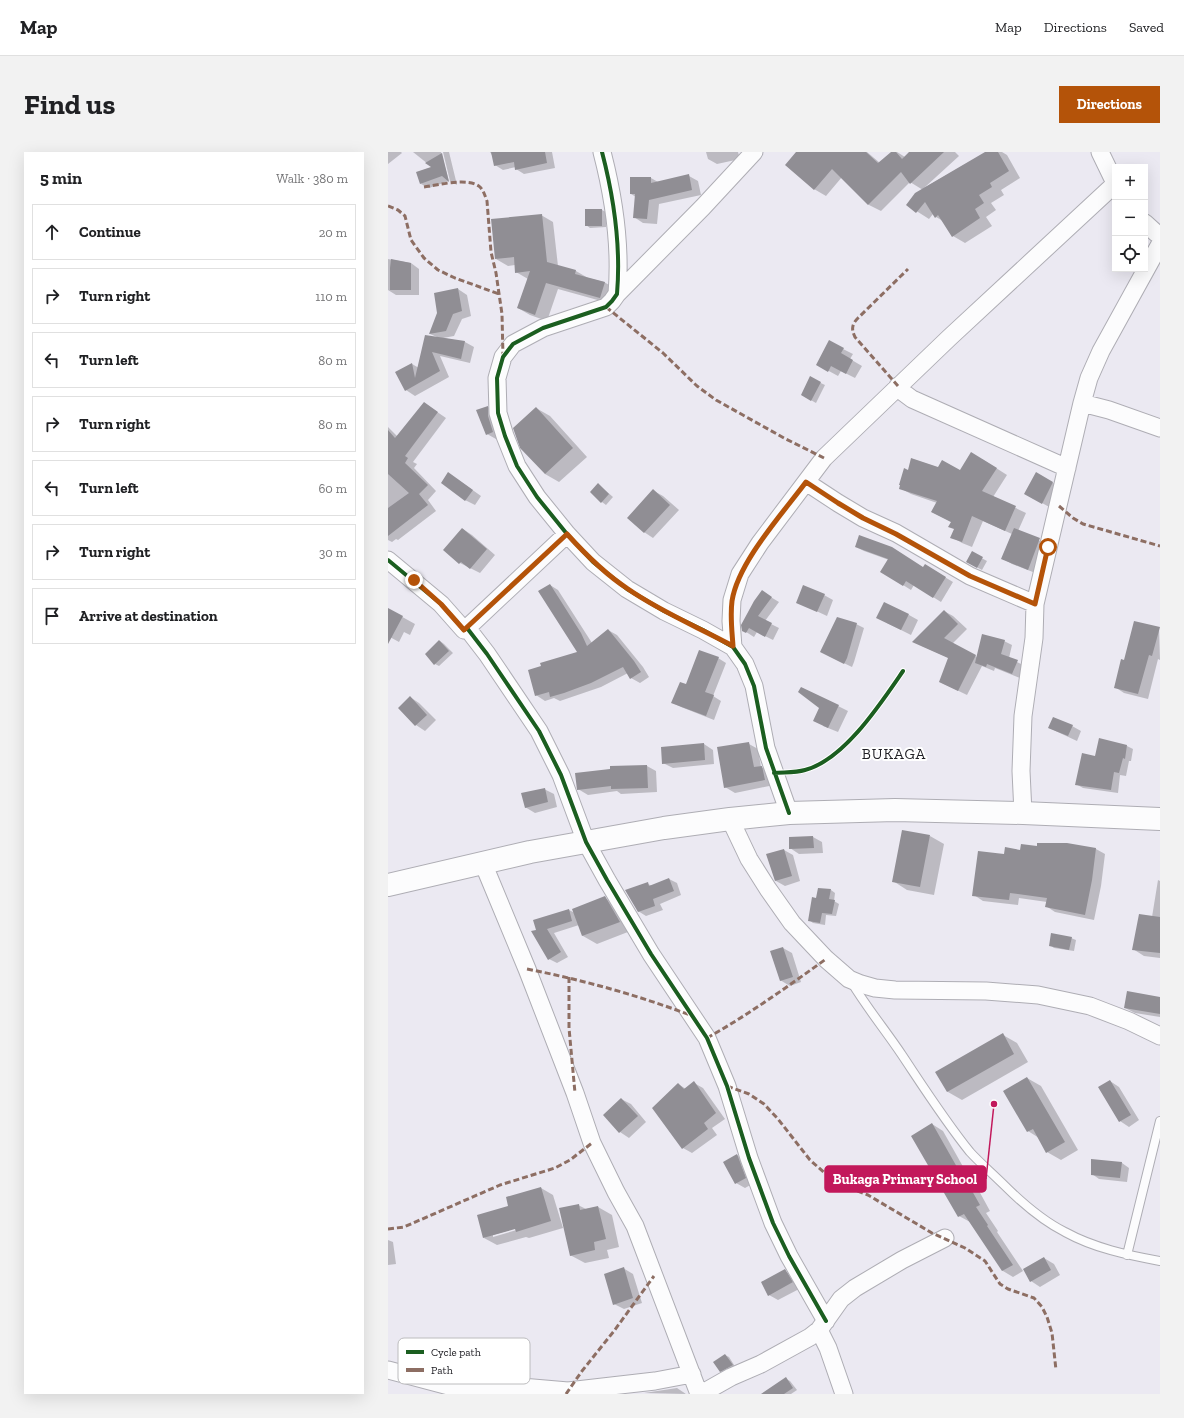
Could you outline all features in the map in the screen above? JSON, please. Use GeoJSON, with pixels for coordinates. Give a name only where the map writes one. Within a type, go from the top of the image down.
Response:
{"type":"FeatureCollection","features":[{"type":"Feature","properties":{"kind":"street"},"geometry":{"type":"LineString","coordinates":[[602,152],[608,175],[615,218],[617,294]]}},
{"type":"Feature","properties":{"kind":"street"},"geometry":{"type":"LineString","coordinates":[[733,646],[664,611],[627,589],[593,562],[567,534],[537,496],[517,466],[498,413],[497,378],[503,357],[513,344],[543,328],[606,306],[612,301],[617,294],[709,201],[754,152]]}},
{"type":"Feature","properties":{"kind":"street"},"geometry":{"type":"LineString","coordinates":[[1100,152],[1112,177]]}},
{"type":"Feature","properties":{"kind":"street"},"geometry":{"type":"LineString","coordinates":[[789,813],[766,748],[754,686],[745,664],[733,646],[730,622],[732,600],[740,574],[760,543],[824,458],[898,386],[1112,186]]}},
{"type":"Feature","properties":{"kind":"street"},"geometry":{"type":"LineString","coordinates":[[1148,226],[1160,235]]}},
{"type":"Feature","properties":{"kind":"street"},"geometry":{"type":"LineString","coordinates":[[1023,813],[1021,771],[1023,723],[1034,638],[1035,604],[1082,403],[1089,378],[1101,351],[1160,244]]}},
{"type":"Feature","properties":{"kind":"street"},"geometry":{"type":"LineString","coordinates":[[898,386],[912,399],[1067,468]]}},
{"type":"Feature","properties":{"kind":"street"},"geometry":{"type":"LineString","coordinates":[[1082,403],[1109,410],[1160,428]]}},
{"type":"Feature","properties":{"kind":"street"},"geometry":{"type":"LineString","coordinates":[[806,482],[863,518],[896,534],[970,576],[1035,604]]}},
{"type":"Feature","properties":{"kind":"street"},"geometry":{"type":"LineString","coordinates":[[388,560],[441,604],[464,630],[567,534]]}},
{"type":"Feature","properties":{"kind":"street"},"geometry":{"type":"LineString","coordinates":[[467,628],[487,654],[539,731],[561,775],[586,842],[648,948],[707,1038],[728,1086],[749,1158],[773,1223],[823,1326],[828,1348],[844,1394]]}},
{"type":"Feature","properties":{"kind":"street"},"geometry":{"type":"LineString","coordinates":[[388,885],[530,852],[664,828],[789,813],[895,810],[1023,813],[1160,819]]}},
{"type":"Feature","properties":{"kind":"street"},"geometry":{"type":"LineString","coordinates":[[730,819],[749,859],[792,923],[826,959],[849,979],[875,988],[895,990],[986,991],[1038,995],[1090,1006],[1129,1021],[1160,1036]]}},
{"type":"Feature","properties":{"kind":"street"},"geometry":{"type":"LineString","coordinates":[[483,863],[527,969],[569,1078],[592,1143],[616,1192],[635,1226],[700,1394],[731,1377],[761,1364],[823,1326],[841,1299],[855,1288],[902,1260],[945,1238]]}},
{"type":"Feature","properties":{"kind":"street"},"geometry":{"type":"LineString","coordinates":[[388,1370],[398,1372]]}},
{"type":"Feature","properties":{"kind":"street"},"geometry":{"type":"LineString","coordinates":[[437,1384],[460,1389],[475,1390],[510,1386],[568,1391],[655,1381],[692,1374]]}},
{"type":"Feature","properties":{"kind":"lane"},"geometry":{"type":"LineString","coordinates":[[849,979],[868,1009],[901,1054],[933,1104],[976,1157],[1011,1192],[1037,1215],[1064,1232],[1098,1247],[1127,1255],[1160,1261]]}},
{"type":"Feature","properties":{"kind":"lane"},"geometry":{"type":"LineString","coordinates":[[1127,1255],[1160,1121]]}},
{"type":"Feature","properties":{"kind":"building"},"geometry":{"type":"Polygon","coordinates":[[[491,152],[545,152],[547,163],[515,170],[514,162],[494,166],[491,152]]]}},
{"type":"Feature","properties":{"kind":"building"},"geometry":{"type":"Polygon","coordinates":[[[796,152],[866,152],[878,163],[891,152],[896,152],[902,159],[909,152],[944,152],[910,184],[901,172],[868,205],[832,169],[814,190],[785,165],[796,152]]]}},
{"type":"Feature","properties":{"kind":"building"},"geometry":{"type":"Polygon","coordinates":[[[985,152],[998,152],[1009,171],[990,183],[992,187],[979,195],[984,203],[975,209],[980,218],[952,237],[938,215],[935,218],[925,202],[916,213],[906,205],[915,193],[985,152]]]}},
{"type":"Feature","properties":{"kind":"building"},"geometry":{"type":"Polygon","coordinates":[[[442,153],[449,182],[442,176],[420,184],[416,172],[431,167],[425,163],[442,153]]]}},
{"type":"Feature","properties":{"kind":"building"},"geometry":{"type":"Polygon","coordinates":[[[689,174],[692,190],[649,200],[647,219],[633,218],[635,194],[630,194],[630,177],[651,177],[651,183],[689,174]]]}},
{"type":"Feature","properties":{"kind":"building"},"geometry":{"type":"Polygon","coordinates":[[[585,209],[602,209],[602,226],[585,226],[585,209]]]}},
{"type":"Feature","properties":{"kind":"building"},"geometry":{"type":"Polygon","coordinates":[[[542,214],[547,262],[576,270],[575,274],[605,282],[600,298],[546,283],[535,315],[517,308],[530,271],[515,273],[514,257],[495,259],[491,219],[542,214]]]}},
{"type":"Feature","properties":{"kind":"building"},"geometry":{"type":"Polygon","coordinates":[[[391,259],[411,263],[411,290],[390,290],[391,259]]]}},
{"type":"Feature","properties":{"kind":"building"},"geometry":{"type":"Polygon","coordinates":[[[458,288],[462,311],[453,314],[446,331],[429,334],[437,313],[434,293],[458,288]]]}},
{"type":"Feature","properties":{"kind":"building"},"geometry":{"type":"Polygon","coordinates":[[[425,335],[465,341],[461,359],[432,352],[440,371],[405,391],[395,372],[412,363],[415,378],[425,335]]]}},
{"type":"Feature","properties":{"kind":"building"},"geometry":{"type":"Polygon","coordinates":[[[829,340],[844,348],[841,353],[853,360],[846,374],[831,366],[828,372],[816,365],[829,340]]]}},
{"type":"Feature","properties":{"kind":"building"},"geometry":{"type":"Polygon","coordinates":[[[810,376],[821,382],[811,401],[801,395],[810,376]]]}},
{"type":"Feature","properties":{"kind":"building"},"geometry":{"type":"Polygon","coordinates":[[[424,402],[438,412],[405,456],[408,458],[405,463],[428,485],[419,494],[428,505],[388,536],[388,508],[409,493],[388,474],[388,430],[395,438],[424,402]]]}},
{"type":"Feature","properties":{"kind":"building"},"geometry":{"type":"Polygon","coordinates":[[[488,406],[488,416],[493,432],[486,435],[476,410],[488,406]]]}},
{"type":"Feature","properties":{"kind":"building"},"geometry":{"type":"Polygon","coordinates":[[[536,407],[573,448],[545,474],[520,448],[513,428],[536,407]]]}},
{"type":"Feature","properties":{"kind":"building"},"geometry":{"type":"Polygon","coordinates":[[[971,452],[997,468],[982,491],[1016,506],[1005,531],[972,516],[962,542],[950,538],[954,529],[948,527],[951,522],[931,512],[937,501],[899,489],[899,485],[904,468],[908,470],[911,458],[938,467],[942,460],[960,470],[971,452]]]}},
{"type":"Feature","properties":{"kind":"building"},"geometry":{"type":"Polygon","coordinates":[[[448,472],[473,490],[465,501],[441,483],[448,472]]]}},
{"type":"Feature","properties":{"kind":"building"},"geometry":{"type":"Polygon","coordinates":[[[1036,472],[1053,482],[1042,504],[1024,494],[1036,472]]]}},
{"type":"Feature","properties":{"kind":"building"},"geometry":{"type":"Polygon","coordinates":[[[598,483],[609,494],[601,503],[590,492],[598,483]]]}},
{"type":"Feature","properties":{"kind":"building"},"geometry":{"type":"Polygon","coordinates":[[[653,489],[670,505],[644,533],[627,518],[653,489]]]}},
{"type":"Feature","properties":{"kind":"building"},"geometry":{"type":"Polygon","coordinates":[[[462,528],[487,549],[470,569],[461,562],[459,564],[443,550],[462,528]]]}},
{"type":"Feature","properties":{"kind":"building"},"geometry":{"type":"Polygon","coordinates":[[[1014,528],[1040,538],[1028,570],[1001,559],[1014,528]]]}},
{"type":"Feature","properties":{"kind":"building"},"geometry":{"type":"Polygon","coordinates":[[[859,535],[892,547],[923,567],[925,564],[946,577],[933,598],[906,581],[903,586],[880,572],[888,559],[855,547],[859,535]]]}},
{"type":"Feature","properties":{"kind":"building"},"geometry":{"type":"Polygon","coordinates":[[[972,551],[983,557],[977,568],[966,562],[972,551]]]}},
{"type":"Feature","properties":{"kind":"building"},"geometry":{"type":"Polygon","coordinates":[[[550,584],[581,633],[587,646],[608,629],[641,672],[630,679],[623,667],[591,683],[564,693],[550,697],[549,692],[535,696],[528,670],[541,666],[540,663],[577,652],[538,591],[550,584]]]}},
{"type":"Feature","properties":{"kind":"building"},"geometry":{"type":"Polygon","coordinates":[[[803,585],[825,594],[817,612],[796,603],[803,585]]]}},
{"type":"Feature","properties":{"kind":"building"},"geometry":{"type":"Polygon","coordinates":[[[762,590],[772,597],[758,616],[772,623],[765,637],[749,628],[746,633],[742,631],[741,625],[754,601],[762,590]]]}},
{"type":"Feature","properties":{"kind":"building"},"geometry":{"type":"Polygon","coordinates":[[[884,602],[909,614],[901,630],[876,618],[884,602]]]}},
{"type":"Feature","properties":{"kind":"building"},"geometry":{"type":"Polygon","coordinates":[[[388,608],[403,616],[388,644],[388,608]]]}},
{"type":"Feature","properties":{"kind":"building"},"geometry":{"type":"Polygon","coordinates":[[[944,610],[958,624],[944,638],[976,655],[958,691],[939,682],[948,658],[912,642],[944,610]]]}},
{"type":"Feature","properties":{"kind":"building"},"geometry":{"type":"Polygon","coordinates":[[[837,617],[857,623],[844,664],[820,652],[837,617]]]}},
{"type":"Feature","properties":{"kind":"building"},"geometry":{"type":"Polygon","coordinates":[[[1134,621],[1160,627],[1152,656],[1149,655],[1138,694],[1114,688],[1121,659],[1124,660],[1134,621]]]}},
{"type":"Feature","properties":{"kind":"building"},"geometry":{"type":"Polygon","coordinates":[[[982,634],[1005,640],[1001,654],[1018,660],[1012,674],[987,664],[986,667],[975,663],[982,634]]]}},
{"type":"Feature","properties":{"kind":"building"},"geometry":{"type":"Polygon","coordinates":[[[439,640],[449,651],[434,665],[425,654],[439,640]]]}},
{"type":"Feature","properties":{"kind":"building"},"geometry":{"type":"Polygon","coordinates":[[[699,650],[719,657],[705,692],[714,695],[706,716],[671,703],[680,682],[686,684],[699,650]]]}},
{"type":"Feature","properties":{"kind":"building"},"geometry":{"type":"Polygon","coordinates":[[[801,687],[839,705],[828,728],[813,721],[819,708],[798,692],[801,687]]]}},
{"type":"Feature","properties":{"kind":"building"},"geometry":{"type":"Polygon","coordinates":[[[410,696],[427,715],[415,726],[398,708],[410,696]]]}},
{"type":"Feature","properties":{"kind":"building"},"geometry":{"type":"Polygon","coordinates":[[[1053,717],[1073,725],[1068,736],[1048,728],[1053,717]]]}},
{"type":"Feature","properties":{"kind":"building"},"geometry":{"type":"Polygon","coordinates":[[[1099,738],[1127,745],[1125,759],[1123,758],[1119,773],[1114,772],[1111,790],[1075,785],[1082,753],[1095,756],[1099,738]]]}},
{"type":"Feature","properties":{"kind":"building"},"geometry":{"type":"Polygon","coordinates":[[[749,742],[754,767],[762,766],[765,780],[724,788],[717,747],[749,742]]]}},
{"type":"Feature","properties":{"kind":"building"},"geometry":{"type":"Polygon","coordinates":[[[704,743],[705,760],[662,764],[661,747],[704,743]]]}},
{"type":"Feature","properties":{"kind":"building"},"geometry":{"type":"Polygon","coordinates":[[[647,765],[648,788],[611,789],[611,786],[577,790],[575,773],[610,769],[610,766],[647,765]]]}},
{"type":"Feature","properties":{"kind":"building"},"geometry":{"type":"Polygon","coordinates":[[[545,788],[548,802],[525,808],[521,793],[545,788]]]}},
{"type":"Feature","properties":{"kind":"building"},"geometry":{"type":"Polygon","coordinates":[[[902,830],[930,835],[920,887],[892,882],[902,830]]]}},
{"type":"Feature","properties":{"kind":"building"},"geometry":{"type":"Polygon","coordinates":[[[813,836],[814,848],[789,849],[789,837],[813,836]]]}},
{"type":"Feature","properties":{"kind":"building"},"geometry":{"type":"Polygon","coordinates":[[[1037,843],[1067,843],[1096,848],[1092,880],[1085,915],[1045,907],[1047,898],[1010,893],[1009,900],[972,896],[978,851],[1004,854],[1005,847],[1020,850],[1021,844],[1037,846],[1037,843]]]}},
{"type":"Feature","properties":{"kind":"building"},"geometry":{"type":"Polygon","coordinates":[[[784,849],[792,876],[775,881],[766,854],[784,849]]]}},
{"type":"Feature","properties":{"kind":"building"},"geometry":{"type":"Polygon","coordinates":[[[669,878],[674,891],[653,899],[655,906],[638,912],[625,890],[648,882],[649,886],[669,878]]]}},
{"type":"Feature","properties":{"kind":"building"},"geometry":{"type":"Polygon","coordinates":[[[818,888],[831,889],[829,899],[835,900],[832,914],[822,913],[820,923],[808,921],[812,897],[816,898],[818,888]]]}},
{"type":"Feature","properties":{"kind":"building"},"geometry":{"type":"Polygon","coordinates":[[[605,896],[620,922],[582,936],[572,909],[605,896]]]}},
{"type":"Feature","properties":{"kind":"building"},"geometry":{"type":"Polygon","coordinates":[[[569,909],[572,921],[547,929],[561,952],[548,960],[531,931],[536,930],[533,920],[569,909]]]}},
{"type":"Feature","properties":{"kind":"building"},"geometry":{"type":"Polygon","coordinates":[[[1139,914],[1160,917],[1160,953],[1132,950],[1139,914]]]}},
{"type":"Feature","properties":{"kind":"building"},"geometry":{"type":"Polygon","coordinates":[[[1051,933],[1072,937],[1069,950],[1049,946],[1051,933]]]}},
{"type":"Feature","properties":{"kind":"building"},"geometry":{"type":"Polygon","coordinates":[[[783,947],[793,977],[780,981],[770,951],[783,947]]]}},
{"type":"Feature","properties":{"kind":"building"},"geometry":{"type":"Polygon","coordinates":[[[1127,991],[1160,997],[1160,1014],[1124,1008],[1127,991]]]}},
{"type":"Feature","properties":{"kind":"building"},"geometry":{"type":"Polygon","coordinates":[[[1003,1033],[1014,1054],[947,1092],[935,1072],[1003,1033]]]}},
{"type":"Feature","properties":{"kind":"building"},"geometry":{"type":"Polygon","coordinates":[[[1027,1077],[1065,1142],[1046,1153],[1033,1129],[1027,1132],[1003,1091],[1027,1077]]]}},
{"type":"Feature","properties":{"kind":"building"},"geometry":{"type":"Polygon","coordinates":[[[1110,1080],[1131,1115],[1119,1122],[1098,1087],[1110,1080]]]}},
{"type":"Feature","properties":{"kind":"building"},"geometry":{"type":"Polygon","coordinates":[[[694,1081],[716,1113],[704,1123],[708,1129],[682,1149],[652,1108],[678,1083],[684,1089],[694,1081]]]}},
{"type":"Feature","properties":{"kind":"building"},"geometry":{"type":"Polygon","coordinates":[[[621,1098],[638,1116],[619,1133],[603,1115],[621,1098]]]}},
{"type":"Feature","properties":{"kind":"building"},"geometry":{"type":"Polygon","coordinates":[[[932,1123],[980,1205],[976,1207],[1013,1265],[1002,1271],[964,1214],[958,1217],[911,1136],[932,1123]]]}},
{"type":"Feature","properties":{"kind":"building"},"geometry":{"type":"Polygon","coordinates":[[[737,1154],[746,1178],[735,1184],[723,1162],[737,1154]]]}},
{"type":"Feature","properties":{"kind":"building"},"geometry":{"type":"Polygon","coordinates":[[[1091,1159],[1122,1162],[1120,1178],[1091,1175],[1091,1159]]]}},
{"type":"Feature","properties":{"kind":"building"},"geometry":{"type":"Polygon","coordinates":[[[541,1187],[551,1221],[516,1232],[515,1229],[483,1238],[477,1215],[508,1206],[506,1197],[541,1187]]]}},
{"type":"Feature","properties":{"kind":"building"},"geometry":{"type":"Polygon","coordinates":[[[579,1204],[580,1210],[598,1206],[606,1239],[594,1242],[595,1250],[570,1256],[559,1208],[579,1204]]]}},
{"type":"Feature","properties":{"kind":"building"},"geometry":{"type":"Polygon","coordinates":[[[1044,1257],[1051,1270],[1030,1282],[1023,1269],[1044,1257]]]}},
{"type":"Feature","properties":{"kind":"building"},"geometry":{"type":"Polygon","coordinates":[[[624,1267],[633,1298],[613,1305],[604,1274],[624,1267]]]}},
{"type":"Feature","properties":{"kind":"building"},"geometry":{"type":"Polygon","coordinates":[[[785,1269],[793,1282],[768,1296],[761,1282],[785,1269]]]}},
{"type":"Feature","properties":{"kind":"building"},"geometry":{"type":"Polygon","coordinates":[[[725,1354],[733,1365],[720,1372],[713,1362],[725,1354]]]}},
{"type":"Feature","properties":{"kind":"building"},"geometry":{"type":"Polygon","coordinates":[[[786,1377],[793,1388],[784,1394],[761,1394],[786,1377]]]}},
{"type":"Feature","properties":{"kind":"marked path"},"geometry":{"type":"LineString","coordinates":[[424,187],[453,182],[469,182],[480,187],[483,192],[487,201],[491,252],[496,273],[502,314],[503,357]]}},
{"type":"Feature","properties":{"kind":"marked path"},"geometry":{"type":"LineString","coordinates":[[388,206],[398,210],[405,216],[411,240],[424,258],[438,270],[455,278],[499,294]]}},
{"type":"Feature","properties":{"kind":"marked path"},"geometry":{"type":"LineString","coordinates":[[898,386],[855,337],[853,327],[854,322],[908,269]]}},
{"type":"Feature","properties":{"kind":"marked path"},"geometry":{"type":"LineString","coordinates":[[606,307],[663,353],[697,386],[716,400],[784,438],[824,458]]}},
{"type":"Feature","properties":{"kind":"marked path"},"geometry":{"type":"LineString","coordinates":[[1059,506],[1083,524],[1160,546]]}},
{"type":"Feature","properties":{"kind":"marked path"},"geometry":{"type":"LineString","coordinates":[[707,1038],[752,1010],[826,959]]}},
{"type":"Feature","properties":{"kind":"marked path"},"geometry":{"type":"LineString","coordinates":[[527,969],[610,989],[690,1015]]}},
{"type":"Feature","properties":{"kind":"marked path"},"geometry":{"type":"LineString","coordinates":[[569,977],[569,1028],[575,1093]]}},
{"type":"Feature","properties":{"kind":"marked path"},"geometry":{"type":"LineString","coordinates":[[727,1086],[749,1094],[764,1104],[778,1119],[810,1160],[828,1176],[844,1186],[868,1195],[932,1233],[965,1248],[985,1261],[1000,1284],[1008,1289],[1034,1298],[1042,1307],[1052,1333],[1056,1370]]}},
{"type":"Feature","properties":{"kind":"marked path"},"geometry":{"type":"LineString","coordinates":[[388,1229],[404,1227],[500,1185],[555,1168],[570,1160],[592,1143]]}},
{"type":"Feature","properties":{"kind":"marked path"},"geometry":{"type":"LineString","coordinates":[[566,1394],[654,1276]]}},
{"type":"Feature","properties":{"kind":"cycle path"},"geometry":{"type":"LineString","coordinates":[[602,152],[616,223],[618,258],[617,294],[606,307],[543,328],[513,344],[503,357],[497,378],[498,413],[517,466],[537,497],[567,534],[593,562],[627,589],[664,611],[733,647],[745,664],[754,686],[766,748],[789,813]]}},
{"type":"Feature","properties":{"kind":"cycle path"},"geometry":{"type":"LineString","coordinates":[[388,560],[441,604],[464,630],[467,628],[487,654],[539,731],[561,775],[586,842],[651,954],[707,1038],[727,1086],[749,1158],[773,1223],[789,1256],[826,1321]]}},
{"type":"Feature","properties":{"kind":"cycle path"},"geometry":{"type":"LineString","coordinates":[[774,773],[805,770],[820,764],[834,755],[873,714],[903,671]]}},
{"type":"Feature","properties":{"kind":"place","name":"Bukaga Primary School"},"geometry":{"type":"Point","coordinates":[994,1104]}},
{"type":"Feature","properties":{"kind":"district","name":"BUKAGA"},"geometry":{"type":"Point","coordinates":[894,754]}},
{"type":"Feature","properties":{"kind":"route"},"geometry":{"type":"LineString","coordinates":[[414,580],[441,604],[464,630],[567,534],[593,562],[627,589],[664,611],[733,646],[730,622],[732,600],[740,574],[760,543],[806,482],[863,518],[920,547],[970,576],[1035,604],[1048,547]]}}]}
